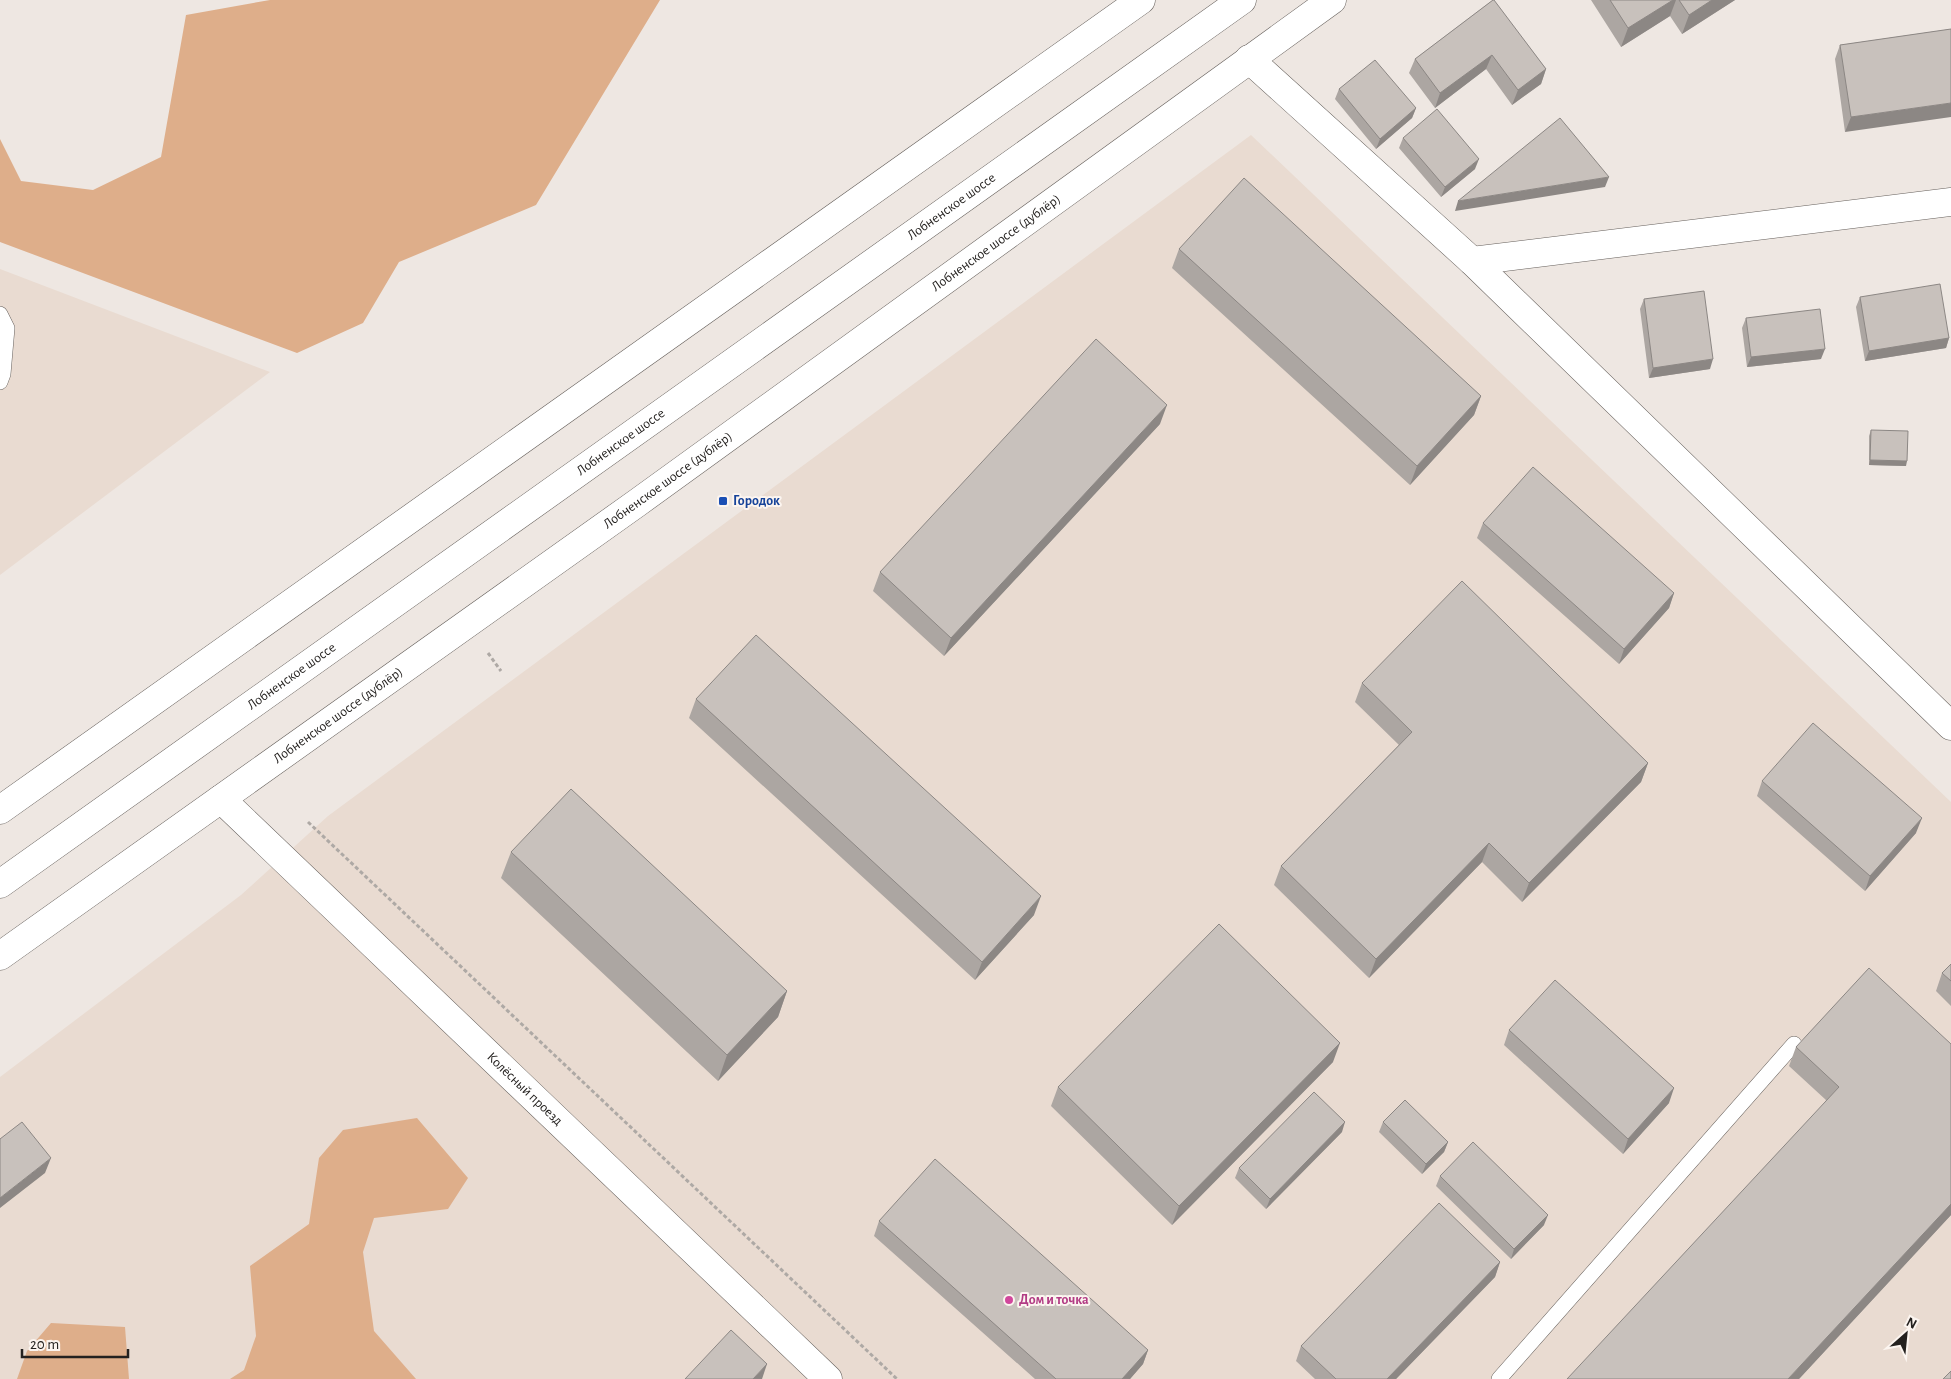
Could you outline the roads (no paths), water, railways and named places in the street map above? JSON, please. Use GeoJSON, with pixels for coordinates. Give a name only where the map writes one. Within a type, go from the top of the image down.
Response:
{"type":"FeatureCollection","features":[{"type":"Feature","properties":{"kind":"street"},"geometry":{"type":"LineString","coordinates":[[0,810],[1141,0]]}},
{"type":"Feature","properties":{"kind":"street","name":"Лобненское шоссе"},"geometry":{"type":"LineString","coordinates":[[0,884],[180,754],[1242,0]]}},
{"type":"Feature","properties":{"kind":"street","name":"Лобненское шоссе (дублёр)"},"geometry":{"type":"LineString","coordinates":[[0,956],[637,503],[1332,0]]}},
{"type":"Feature","properties":{"kind":"street"},"geometry":{"type":"LineString","coordinates":[[1249,59],[1472,261],[1944,708],[1951,726]]}},
{"type":"Feature","properties":{"kind":"street"},"geometry":{"type":"LineString","coordinates":[[1472,261],[1951,202]]}},
{"type":"Feature","properties":{"kind":"street","name":"Колёсный проезд"},"geometry":{"type":"LineString","coordinates":[[221,799],[828,1379]]}},
{"type":"Feature","properties":{"kind":"lane"},"geometry":{"type":"LineString","coordinates":[[0,314],[7,328],[3,374],[0,382]]}},
{"type":"Feature","properties":{"kind":"lane"},"geometry":{"type":"LineString","coordinates":[[1499,1379],[1794,1044]]}},
{"type":"Feature","properties":{"kind":"place","name":"Городок"},"geometry":{"type":"Point","coordinates":[723,501]}},
{"type":"Feature","properties":{"kind":"place","name":"Дом и точка"},"geometry":{"type":"Point","coordinates":[1009,1300]}}]}
